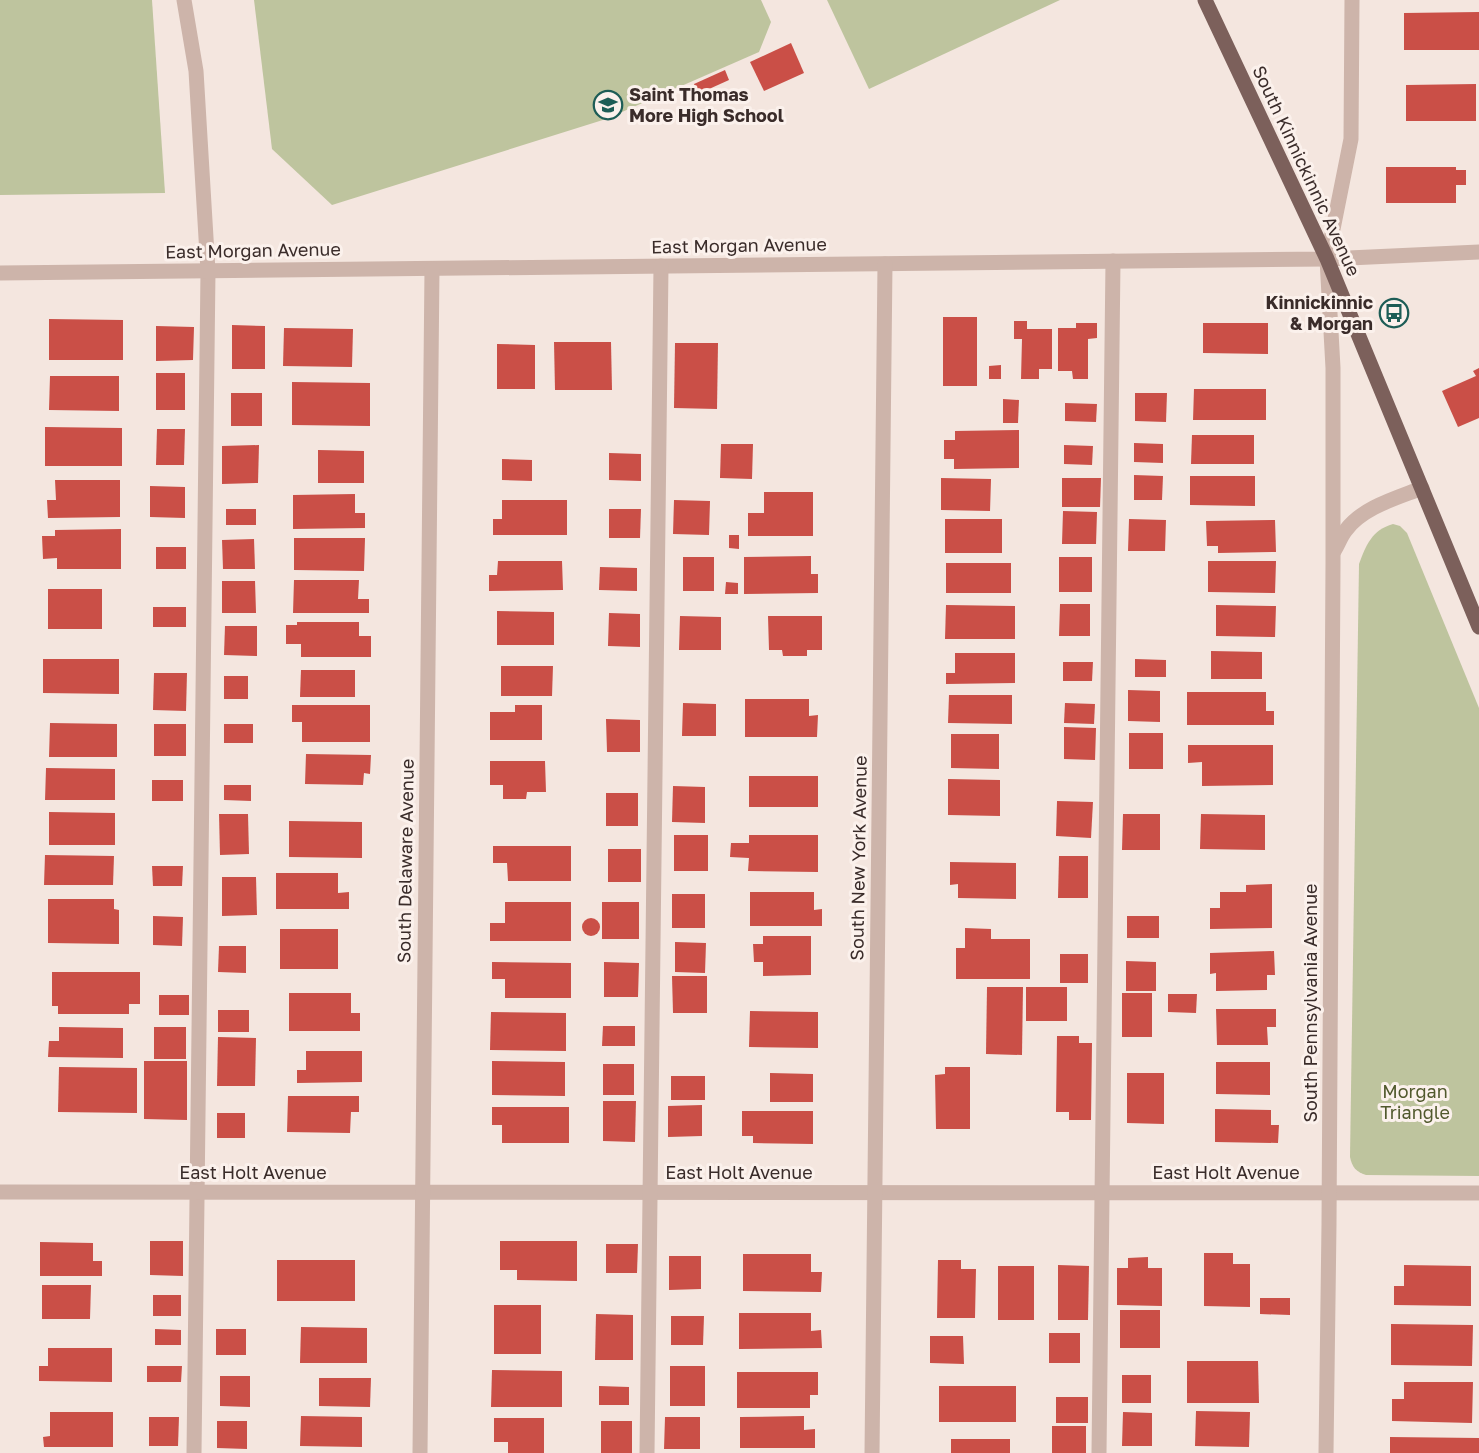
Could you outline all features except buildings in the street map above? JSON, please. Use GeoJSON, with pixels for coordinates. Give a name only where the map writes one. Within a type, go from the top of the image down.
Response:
{"type":"FeatureCollection","features":[{"type":"Feature","properties":{"kind":"main road","name":"South Kinnickinnic Avenue"},"geometry":{"type":"LineString","coordinates":[[1205,0],[1327,259],[1479,627]]}},
{"type":"Feature","properties":{"kind":"street"},"geometry":{"type":"LineString","coordinates":[[184,0],[196,71],[208,271],[194,1453]]}},
{"type":"Feature","properties":{"kind":"street","name":"South Pennsylvania Avenue"},"geometry":{"type":"LineString","coordinates":[[1326,1453],[1330,1193],[1333,554],[1333,368],[1327,259],[1351,140],[1352,0]]}},
{"type":"Feature","properties":{"kind":"street","name":"East Morgan Avenue"},"geometry":{"type":"LineString","coordinates":[[0,273],[1327,259],[1479,252]]}},
{"type":"Feature","properties":{"kind":"street"},"geometry":{"type":"LineString","coordinates":[[1099,1453],[1113,261]]}},
{"type":"Feature","properties":{"kind":"street","name":"South New York Avenue"},"geometry":{"type":"LineString","coordinates":[[872,1453],[885,264]]}},
{"type":"Feature","properties":{"kind":"street"},"geometry":{"type":"LineString","coordinates":[[647,1453],[661,266]]}},
{"type":"Feature","properties":{"kind":"street","name":"South Delaware Avenue"},"geometry":{"type":"LineString","coordinates":[[420,1453],[432,268]]}},
{"type":"Feature","properties":{"kind":"street","name":"South Pennsylvania Avenue"},"geometry":{"type":"LineString","coordinates":[[1333,554],[1346,530],[1359,517],[1378,506],[1422,488]]}},
{"type":"Feature","properties":{"kind":"street","name":"East Holt Avenue"},"geometry":{"type":"LineString","coordinates":[[0,1192],[1479,1193]]}},
{"type":"Feature","properties":{"kind":"green space"},"geometry":{"type":"Polygon","coordinates":[[[0,0],[152,0],[165,193],[0,195],[0,0]]]}},
{"type":"Feature","properties":{"kind":"green space"},"geometry":{"type":"Polygon","coordinates":[[[254,0],[761,0],[771,22],[759,52],[606,119],[332,205],[272,149],[254,0]]]}},
{"type":"Feature","properties":{"kind":"green space"},"geometry":{"type":"Polygon","coordinates":[[[827,0],[1060,0],[869,89],[827,0]]]}},
{"type":"Feature","properties":{"kind":"green space","name":"Morgan Triangle"},"geometry":{"type":"Polygon","coordinates":[[[1393,524],[1400,526],[1407,533],[1479,708],[1479,1176],[1366,1175],[1355,1169],[1350,1157],[1359,564],[1367,545],[1375,534],[1393,524]]]}},
{"type":"Feature","properties":{"kind":"place","name":"Saint Thomas More High School"},"geometry":{"type":"Point","coordinates":[608,105]}},
{"type":"Feature","properties":{"kind":"place","name":"Kinnickinnic & Morgan"},"geometry":{"type":"Point","coordinates":[1394,313]}}]}
